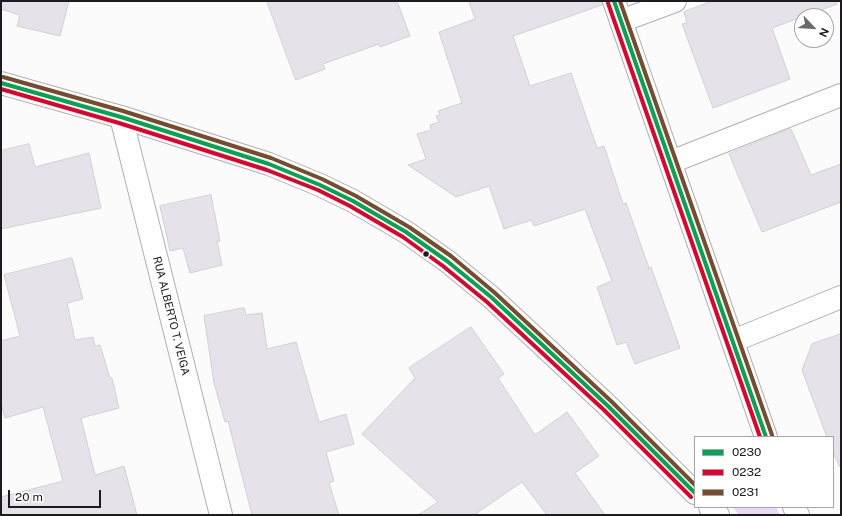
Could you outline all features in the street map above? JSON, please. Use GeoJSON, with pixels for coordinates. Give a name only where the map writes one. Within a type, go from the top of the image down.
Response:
{"type":"FeatureCollection","features":[{"type":"Feature","properties":{"kind":"main road"},"geometry":{"type":"LineString","coordinates":[[676,1],[618,11],[766,436]]}},
{"type":"Feature","properties":{"kind":"main road"},"geometry":{"type":"LineString","coordinates":[[1,83],[121,117],[269,164],[320,184],[353,201],[406,232],[447,261],[491,297],[608,406],[694,492]]}},
{"type":"Feature","properties":{"kind":"main road"},"geometry":{"type":"LineString","coordinates":[[671,162],[841,95]]}},
{"type":"Feature","properties":{"kind":"main road","name":"RUA ALBERTO T. VEIGA"},"geometry":{"type":"LineString","coordinates":[[121,117],[221,515]]}},
{"type":"Feature","properties":{"kind":"main road"},"geometry":{"type":"LineString","coordinates":[[733,341],[841,297]]}},
{"type":"Feature","properties":{"kind":"main road"},"geometry":{"type":"LineString","coordinates":[[750,436],[756,408]]}},
{"type":"Feature","properties":{"kind":"main road"},"geometry":{"type":"LineString","coordinates":[[672,470],[694,476]]}},
{"type":"Feature","properties":{"kind":"shaded area"},"geometry":{"type":"Polygon","coordinates":[[[733,508],[776,508],[780,515],[739,515],[733,508]]]}},
{"type":"Feature","properties":{"kind":"building"},"geometry":{"type":"Polygon","coordinates":[[[1,1],[69,1],[60,36],[17,26],[20,15],[1,9],[1,1]]]}},
{"type":"Feature","properties":{"kind":"building"},"geometry":{"type":"Polygon","coordinates":[[[267,1],[397,1],[410,36],[380,47],[379,44],[323,64],[325,69],[296,80],[267,1]]]}},
{"type":"Feature","properties":{"kind":"building"},"geometry":{"type":"Polygon","coordinates":[[[469,1],[602,1],[602,5],[513,36],[530,86],[571,73],[597,148],[604,146],[623,204],[626,203],[680,348],[635,364],[626,342],[617,345],[597,287],[612,281],[585,209],[534,226],[531,220],[504,229],[489,186],[456,197],[408,165],[426,159],[417,134],[431,130],[430,125],[439,122],[436,116],[440,115],[438,111],[462,103],[439,32],[475,19],[469,1]]]}},
{"type":"Feature","properties":{"kind":"building"},"geometry":{"type":"Polygon","coordinates":[[[713,1],[836,1],[837,4],[826,8],[794,8],[794,20],[772,28],[790,79],[713,108],[682,24],[687,23],[684,12],[713,1]]]}},
{"type":"Feature","properties":{"kind":"building"},"geometry":{"type":"Polygon","coordinates":[[[791,129],[811,175],[841,164],[841,202],[762,232],[729,154],[791,129]]]}},
{"type":"Feature","properties":{"kind":"building"},"geometry":{"type":"Polygon","coordinates":[[[29,144],[35,167],[89,153],[101,208],[1,229],[1,151],[29,144]]]}},
{"type":"Feature","properties":{"kind":"building"},"geometry":{"type":"Polygon","coordinates":[[[211,195],[220,241],[217,241],[222,265],[190,273],[183,248],[170,251],[160,206],[211,195]]]}},
{"type":"Feature","properties":{"kind":"building"},"geometry":{"type":"Polygon","coordinates":[[[72,258],[83,299],[67,303],[75,340],[93,337],[95,346],[100,345],[110,378],[112,378],[119,408],[81,418],[95,475],[124,466],[137,515],[1,515],[1,497],[63,481],[43,407],[5,418],[1,404],[1,341],[20,336],[4,275],[72,258]]]}},
{"type":"Feature","properties":{"kind":"building"},"geometry":{"type":"Polygon","coordinates":[[[244,308],[246,315],[262,313],[267,349],[296,342],[319,422],[346,414],[354,444],[326,452],[334,481],[329,483],[339,515],[252,515],[228,421],[225,422],[214,383],[204,316],[244,308]]]}},
{"type":"Feature","properties":{"kind":"building"},"geometry":{"type":"Polygon","coordinates":[[[471,327],[504,374],[498,378],[535,435],[567,412],[599,456],[575,473],[605,515],[547,515],[522,482],[474,515],[418,515],[438,502],[362,434],[415,378],[409,368],[471,327]]]}},
{"type":"Feature","properties":{"kind":"building"},"geometry":{"type":"Polygon","coordinates":[[[841,334],[841,466],[839,466],[834,454],[834,436],[827,436],[802,370],[812,344],[841,334]]]}},
{"type":"Feature","properties":{"kind":"transit line","name":"0230"},"geometry":{"type":"LineString","coordinates":[[614,1],[766,436]]}},
{"type":"Feature","properties":{"kind":"transit line","name":"0231"},"geometry":{"type":"LineString","coordinates":[[620,1],[772,435]]}},
{"type":"Feature","properties":{"kind":"transit line","name":"0232"},"geometry":{"type":"LineString","coordinates":[[608,3],[760,436]]}},
{"type":"Feature","properties":{"kind":"transit line","name":"0231"},"geometry":{"type":"LineString","coordinates":[[3,77],[123,111],[271,158],[322,179],[356,196],[409,227],[451,256],[495,293],[612,402],[694,484]]}},
{"type":"Feature","properties":{"kind":"transit line","name":"0230"},"geometry":{"type":"LineString","coordinates":[[1,83],[121,117],[269,164],[320,185],[353,201],[406,232],[447,261],[491,297],[608,406],[694,492]]}},
{"type":"Feature","properties":{"kind":"transit line","name":"0232"},"geometry":{"type":"LineString","coordinates":[[1,89],[119,123],[267,170],[318,190],[350,206],[403,237],[443,266],[487,302],[604,410],[691,497]]}}]}
